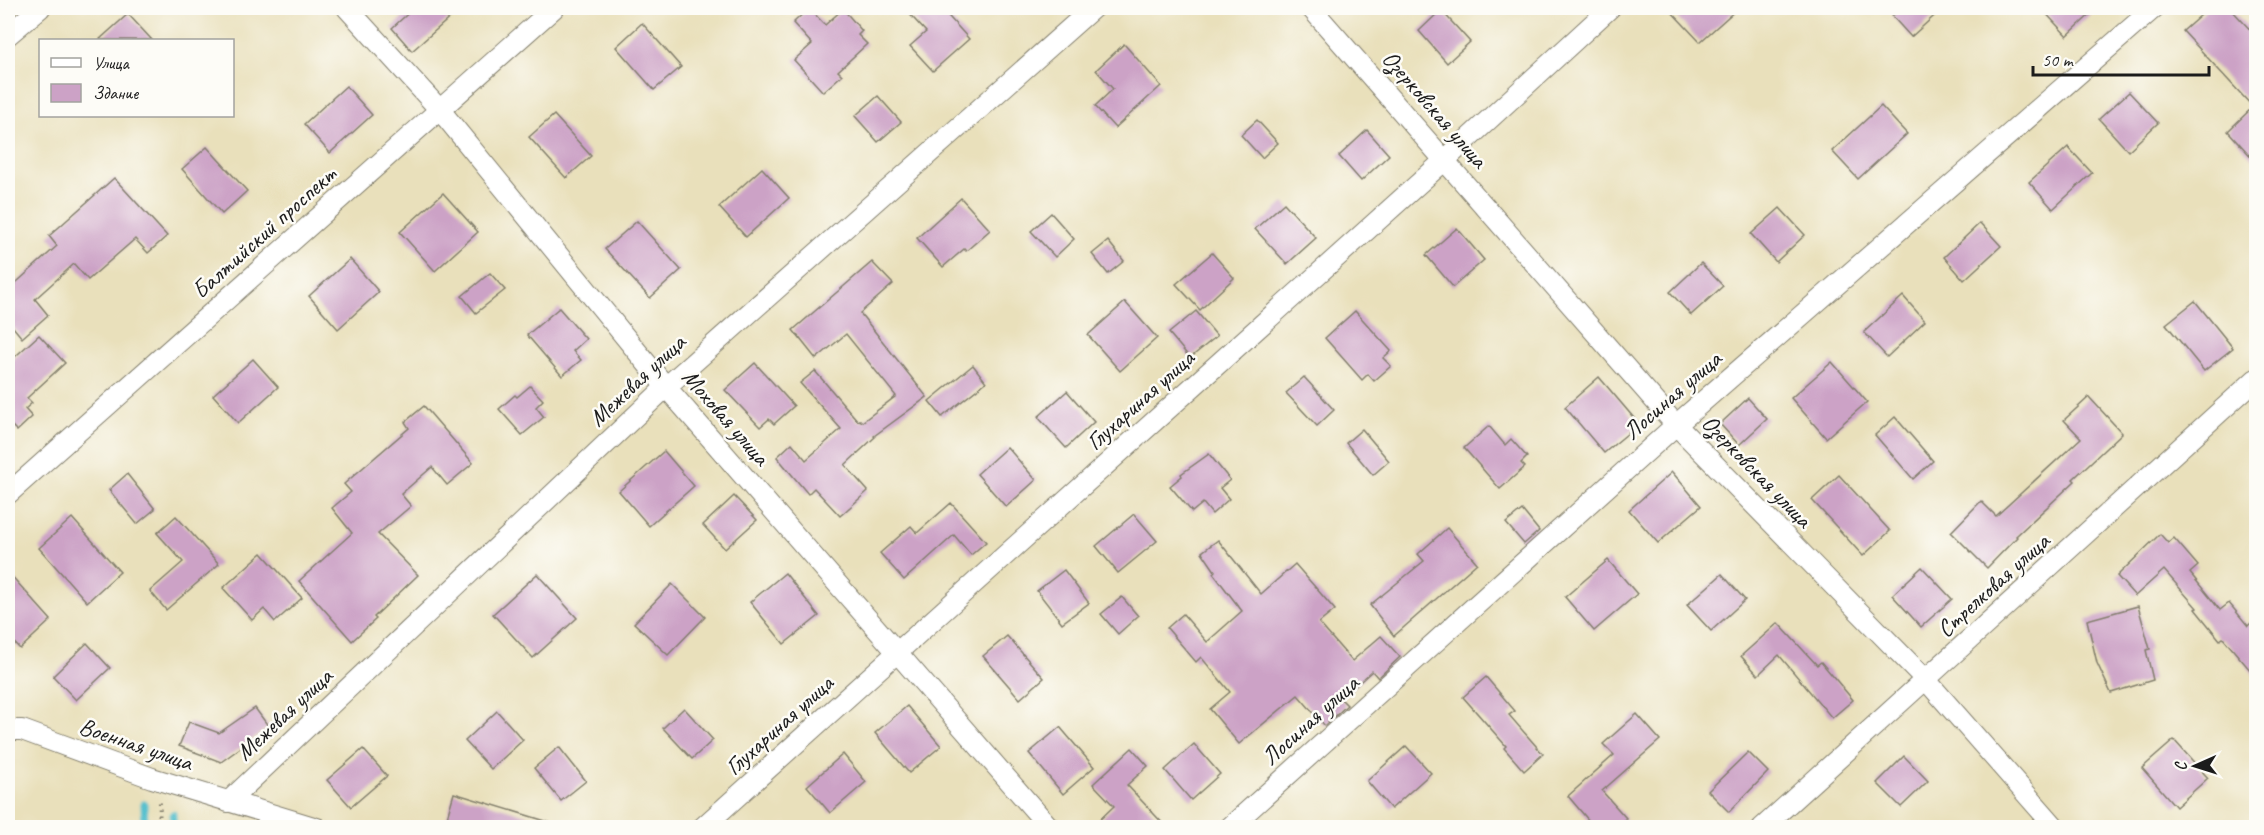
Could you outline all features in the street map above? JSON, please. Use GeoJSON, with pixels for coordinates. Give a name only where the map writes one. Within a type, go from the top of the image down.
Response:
{"type":"FeatureCollection","features":[{"type":"Feature","properties":{"kind":"street"},"geometry":{"type":"LineString","coordinates":[[8,35],[40,8]]}},
{"type":"Feature","properties":{"kind":"street","name":"Моховая улица"},"geometry":{"type":"LineString","coordinates":[[347,8],[440,110],[666,387],[1050,828]]}},
{"type":"Feature","properties":{"kind":"street","name":"Балтийский проспект"},"geometry":{"type":"LineString","coordinates":[[8,494],[554,8]]}},
{"type":"Feature","properties":{"kind":"street","name":"Межевая улица"},"geometry":{"type":"LineString","coordinates":[[228,802],[666,387],[1093,8]]}},
{"type":"Feature","properties":{"kind":"street","name":"Озерковская улица"},"geometry":{"type":"LineString","coordinates":[[1311,8],[1446,159],[1676,425],[1926,680],[2056,828]]}},
{"type":"Feature","properties":{"kind":"street","name":"Глухариная улица"},"geometry":{"type":"LineString","coordinates":[[702,828],[1446,159],[1610,8]]}},
{"type":"Feature","properties":{"kind":"street","name":"Лосиная улица"},"geometry":{"type":"LineString","coordinates":[[1229,828],[1676,425],[2154,8]]}},
{"type":"Feature","properties":{"kind":"street","name":"Стрелковая улица"},"geometry":{"type":"LineString","coordinates":[[1762,828],[2256,379]]}},
{"type":"Feature","properties":{"kind":"street","name":"Военная улица"},"geometry":{"type":"LineString","coordinates":[[8,730],[22,730],[152,778],[318,828]]}},
{"type":"Feature","properties":{"kind":"building"},"geometry":{"type":"Polygon","coordinates":[[[414,8],[461,8],[412,51],[392,28],[414,8]]]}},
{"type":"Feature","properties":{"kind":"building"},"geometry":{"type":"Polygon","coordinates":[[[809,8],[825,25],[843,9],[862,31],[858,35],[867,44],[838,71],[842,75],[823,92],[794,60],[812,44],[793,23],[809,8]]]}},
{"type":"Feature","properties":{"kind":"building"},"geometry":{"type":"Polygon","coordinates":[[[904,8],[941,8],[969,39],[933,71],[910,46],[926,32],[904,8]]]}},
{"type":"Feature","properties":{"kind":"building"},"geometry":{"type":"Polygon","coordinates":[[[1668,8],[1738,8],[1700,42],[1668,8]]]}},
{"type":"Feature","properties":{"kind":"building"},"geometry":{"type":"Polygon","coordinates":[[[1902,8],[1943,8],[1911,37],[1892,16],[1902,8]]]}},
{"type":"Feature","properties":{"kind":"building"},"geometry":{"type":"Polygon","coordinates":[[[2041,8],[2097,8],[2067,36],[2041,8]]]}},
{"type":"Feature","properties":{"kind":"building"},"geometry":{"type":"Polygon","coordinates":[[[2209,8],[2230,8],[2256,36],[2256,162],[2228,131],[2253,107],[2183,31],[2209,8]]]}},
{"type":"Feature","properties":{"kind":"building"},"geometry":{"type":"Polygon","coordinates":[[[1441,10],[1470,42],[1447,63],[1419,31],[1441,10]]]}},
{"type":"Feature","properties":{"kind":"building"},"geometry":{"type":"Polygon","coordinates":[[[128,14],[151,39],[100,39],[128,14]]]}},
{"type":"Feature","properties":{"kind":"building"},"geometry":{"type":"Polygon","coordinates":[[[642,23],[681,67],[654,90],[616,47],[642,23]]]}},
{"type":"Feature","properties":{"kind":"building"},"geometry":{"type":"Polygon","coordinates":[[[1124,44],[1161,86],[1115,128],[1095,106],[1113,89],[1096,70],[1124,44]]]}},
{"type":"Feature","properties":{"kind":"building"},"geometry":{"type":"Polygon","coordinates":[[[346,86],[372,115],[330,153],[304,124],[346,86]]]}},
{"type":"Feature","properties":{"kind":"building"},"geometry":{"type":"Polygon","coordinates":[[[2129,92],[2158,123],[2128,151],[2099,119],[2129,92]]]}},
{"type":"Feature","properties":{"kind":"building"},"geometry":{"type":"Polygon","coordinates":[[[878,96],[901,122],[878,142],[855,116],[878,96]]]}},
{"type":"Feature","properties":{"kind":"building"},"geometry":{"type":"Polygon","coordinates":[[[1881,106],[1907,134],[1858,179],[1832,151],[1881,106]]]}},
{"type":"Feature","properties":{"kind":"building"},"geometry":{"type":"Polygon","coordinates":[[[554,115],[591,156],[566,178],[529,137],[554,115]]]}},
{"type":"Feature","properties":{"kind":"building"},"geometry":{"type":"Polygon","coordinates":[[[1257,120],[1278,143],[1262,158],[1241,135],[1257,120]]]}},
{"type":"Feature","properties":{"kind":"building"},"geometry":{"type":"Polygon","coordinates":[[[1367,130],[1389,155],[1361,181],[1339,156],[1367,130]]]}},
{"type":"Feature","properties":{"kind":"building"},"geometry":{"type":"Polygon","coordinates":[[[207,147],[247,191],[222,214],[182,169],[207,147]]]}},
{"type":"Feature","properties":{"kind":"building"},"geometry":{"type":"Polygon","coordinates":[[[2068,147],[2092,173],[2053,209],[2029,182],[2068,147]]]}},
{"type":"Feature","properties":{"kind":"building"},"geometry":{"type":"Polygon","coordinates":[[[762,168],[789,198],[746,237],[719,207],[762,168]]]}},
{"type":"Feature","properties":{"kind":"building"},"geometry":{"type":"Polygon","coordinates":[[[114,178],[167,236],[148,253],[135,239],[88,280],[74,264],[35,299],[48,315],[22,338],[8,321],[8,290],[57,246],[49,236],[114,178]]]}},
{"type":"Feature","properties":{"kind":"building"},"geometry":{"type":"Polygon","coordinates":[[[443,193],[478,232],[435,271],[400,232],[443,193]]]}},
{"type":"Feature","properties":{"kind":"building"},"geometry":{"type":"Polygon","coordinates":[[[961,198],[990,230],[943,267],[917,238],[961,198]]]}},
{"type":"Feature","properties":{"kind":"building"},"geometry":{"type":"Polygon","coordinates":[[[1284,203],[1316,238],[1287,264],[1255,229],[1284,203]]]}},
{"type":"Feature","properties":{"kind":"building"},"geometry":{"type":"Polygon","coordinates":[[[1780,208],[1805,235],[1776,262],[1751,234],[1780,208]]]}},
{"type":"Feature","properties":{"kind":"building"},"geometry":{"type":"Polygon","coordinates":[[[1051,213],[1074,239],[1055,257],[1031,231],[1051,213]]]}},
{"type":"Feature","properties":{"kind":"building"},"geometry":{"type":"Polygon","coordinates":[[[637,221],[681,270],[650,298],[605,249],[637,221]]]}},
{"type":"Feature","properties":{"kind":"building"},"geometry":{"type":"Polygon","coordinates":[[[1980,223],[2001,246],[1964,280],[1944,257],[1980,223]]]}},
{"type":"Feature","properties":{"kind":"building"},"geometry":{"type":"Polygon","coordinates":[[[1457,228],[1484,260],[1453,287],[1426,255],[1457,228]]]}},
{"type":"Feature","properties":{"kind":"building"},"geometry":{"type":"Polygon","coordinates":[[[1108,241],[1124,261],[1108,274],[1092,254],[1108,241]]]}},
{"type":"Feature","properties":{"kind":"building"},"geometry":{"type":"Polygon","coordinates":[[[1212,253],[1234,278],[1200,310],[1176,284],[1212,253]]]}},
{"type":"Feature","properties":{"kind":"building"},"geometry":{"type":"Polygon","coordinates":[[[350,259],[379,292],[338,329],[309,296],[350,259]]]}},
{"type":"Feature","properties":{"kind":"building"},"geometry":{"type":"Polygon","coordinates":[[[872,262],[893,284],[860,313],[927,397],[874,436],[845,465],[868,491],[840,516],[814,488],[808,494],[777,457],[792,443],[806,460],[841,429],[800,383],[815,371],[858,421],[862,422],[896,396],[846,334],[816,359],[793,330],[872,262]]]}},
{"type":"Feature","properties":{"kind":"building"},"geometry":{"type":"Polygon","coordinates":[[[1701,263],[1723,286],[1691,315],[1670,292],[1701,263]]]}},
{"type":"Feature","properties":{"kind":"building"},"geometry":{"type":"Polygon","coordinates":[[[490,273],[505,290],[476,313],[462,296],[490,273]]]}},
{"type":"Feature","properties":{"kind":"building"},"geometry":{"type":"Polygon","coordinates":[[[1903,296],[1925,321],[1887,357],[1864,332],[1903,296]]]}},
{"type":"Feature","properties":{"kind":"building"},"geometry":{"type":"Polygon","coordinates":[[[2195,301],[2233,348],[2204,371],[2166,324],[2195,301]]]}},
{"type":"Feature","properties":{"kind":"building"},"geometry":{"type":"Polygon","coordinates":[[[1125,302],[1157,338],[1120,371],[1088,335],[1125,302]]]}},
{"type":"Feature","properties":{"kind":"building"},"geometry":{"type":"Polygon","coordinates":[[[559,308],[586,339],[573,351],[581,360],[562,376],[527,335],[559,308]]]}},
{"type":"Feature","properties":{"kind":"building"},"geometry":{"type":"Polygon","coordinates":[[[1196,311],[1217,336],[1190,358],[1169,333],[1196,311]]]}},
{"type":"Feature","properties":{"kind":"building"},"geometry":{"type":"Polygon","coordinates":[[[1355,311],[1391,351],[1383,358],[1391,366],[1374,381],[1368,374],[1362,380],[1325,338],[1355,311]]]}},
{"type":"Feature","properties":{"kind":"building"},"geometry":{"type":"Polygon","coordinates":[[[39,335],[65,363],[27,398],[32,403],[25,409],[32,417],[17,431],[9,423],[8,425],[8,363],[39,335]]]}},
{"type":"Feature","properties":{"kind":"building"},"geometry":{"type":"Polygon","coordinates":[[[253,359],[278,387],[238,423],[213,395],[253,359]]]}},
{"type":"Feature","properties":{"kind":"building"},"geometry":{"type":"Polygon","coordinates":[[[1832,362],[1867,402],[1826,438],[1791,398],[1832,362]]]}},
{"type":"Feature","properties":{"kind":"building"},"geometry":{"type":"Polygon","coordinates":[[[755,363],[794,406],[774,424],[769,419],[760,427],[725,390],[755,363]]]}},
{"type":"Feature","properties":{"kind":"building"},"geometry":{"type":"Polygon","coordinates":[[[973,365],[986,382],[942,417],[929,401],[973,365]]]}},
{"type":"Feature","properties":{"kind":"building"},"geometry":{"type":"Polygon","coordinates":[[[1304,377],[1334,410],[1317,426],[1286,393],[1304,377]]]}},
{"type":"Feature","properties":{"kind":"building"},"geometry":{"type":"Polygon","coordinates":[[[1599,377],[1639,424],[1604,453],[1565,407],[1599,377]]]}},
{"type":"Feature","properties":{"kind":"building"},"geometry":{"type":"Polygon","coordinates":[[[530,386],[543,400],[536,407],[544,417],[522,435],[499,409],[530,386]]]}},
{"type":"Feature","properties":{"kind":"building"},"geometry":{"type":"Polygon","coordinates":[[[1067,391],[1094,422],[1066,448],[1038,417],[1067,391]]]}},
{"type":"Feature","properties":{"kind":"building"},"geometry":{"type":"Polygon","coordinates":[[[2089,397],[2122,433],[2016,536],[1987,568],[1951,532],[1981,501],[1996,516],[2081,438],[2064,420],[2089,397]]]}},
{"type":"Feature","properties":{"kind":"building"},"geometry":{"type":"Polygon","coordinates":[[[1748,398],[1767,419],[1739,445],[1720,424],[1748,398]]]}},
{"type":"Feature","properties":{"kind":"building"},"geometry":{"type":"Polygon","coordinates":[[[424,406],[473,463],[447,485],[432,467],[401,494],[411,506],[378,534],[418,575],[352,641],[299,581],[352,533],[332,508],[351,492],[344,484],[409,428],[405,422],[424,406]]]}},
{"type":"Feature","properties":{"kind":"building"},"geometry":{"type":"Polygon","coordinates":[[[1895,417],[1933,461],[1913,479],[1875,435],[1895,417]]]}},
{"type":"Feature","properties":{"kind":"building"},"geometry":{"type":"Polygon","coordinates":[[[1489,426],[1505,445],[1511,439],[1527,457],[1521,463],[1525,467],[1500,489],[1464,448],[1489,426]]]}},
{"type":"Feature","properties":{"kind":"building"},"geometry":{"type":"Polygon","coordinates":[[[1362,429],[1389,461],[1373,475],[1346,443],[1362,429]]]}},
{"type":"Feature","properties":{"kind":"building"},"geometry":{"type":"Polygon","coordinates":[[[1007,447],[1036,480],[1006,507],[977,474],[1007,447]]]}},
{"type":"Feature","properties":{"kind":"building"},"geometry":{"type":"Polygon","coordinates":[[[664,451],[694,486],[649,526],[619,491],[664,451]]]}},
{"type":"Feature","properties":{"kind":"building"},"geometry":{"type":"Polygon","coordinates":[[[1209,454],[1230,480],[1220,488],[1229,499],[1212,514],[1203,503],[1192,512],[1170,486],[1182,476],[1181,474],[1209,454]]]}},
{"type":"Feature","properties":{"kind":"building"},"geometry":{"type":"Polygon","coordinates":[[[1672,472],[1701,506],[1658,543],[1629,510],[1672,472]]]}},
{"type":"Feature","properties":{"kind":"building"},"geometry":{"type":"Polygon","coordinates":[[[127,474],[155,509],[137,524],[109,490],[127,474]]]}},
{"type":"Feature","properties":{"kind":"building"},"geometry":{"type":"Polygon","coordinates":[[[1839,475],[1890,531],[1863,556],[1812,500],[1839,475]]]}},
{"type":"Feature","properties":{"kind":"building"},"geometry":{"type":"Polygon","coordinates":[[[734,496],[757,520],[725,549],[703,525],[734,496]]]}},
{"type":"Feature","properties":{"kind":"building"},"geometry":{"type":"Polygon","coordinates":[[[951,503],[986,542],[971,555],[954,535],[904,580],[880,553],[911,526],[917,533],[951,503]]]}},
{"type":"Feature","properties":{"kind":"building"},"geometry":{"type":"Polygon","coordinates":[[[1522,510],[1539,531],[1524,544],[1506,523],[1522,510]]]}},
{"type":"Feature","properties":{"kind":"building"},"geometry":{"type":"Polygon","coordinates":[[[1134,514],[1157,541],[1118,573],[1096,546],[1134,514]]]}},
{"type":"Feature","properties":{"kind":"building"},"geometry":{"type":"Polygon","coordinates":[[[176,516],[219,564],[166,610],[150,591],[183,562],[157,533],[176,516]]]}},
{"type":"Feature","properties":{"kind":"building"},"geometry":{"type":"Polygon","coordinates":[[[72,518],[120,572],[87,602],[39,548],[72,518]]]}},
{"type":"Feature","properties":{"kind":"building"},"geometry":{"type":"Polygon","coordinates":[[[1447,528],[1477,563],[1394,636],[1370,605],[1424,561],[1418,554],[1447,528]]]}},
{"type":"Feature","properties":{"kind":"building"},"geometry":{"type":"Polygon","coordinates":[[[2160,534],[2168,543],[2174,538],[2198,566],[2190,573],[2220,610],[2229,603],[2248,626],[2256,618],[2256,677],[2223,638],[2220,640],[2195,609],[2197,608],[2164,570],[2135,596],[2117,576],[2160,534]]]}},
{"type":"Feature","properties":{"kind":"building"},"geometry":{"type":"Polygon","coordinates":[[[1218,540],[1261,594],[1295,564],[1335,610],[1319,623],[1352,661],[1381,636],[1400,657],[1378,678],[1372,671],[1341,699],[1347,705],[1325,726],[1298,695],[1239,744],[1210,709],[1230,692],[1201,657],[1196,662],[1167,628],[1183,614],[1207,642],[1242,611],[1213,573],[1215,571],[1202,552],[1218,540]]]}},
{"type":"Feature","properties":{"kind":"building"},"geometry":{"type":"Polygon","coordinates":[[[262,553],[302,598],[275,622],[264,609],[252,620],[223,588],[262,553]]]}},
{"type":"Feature","properties":{"kind":"building"},"geometry":{"type":"Polygon","coordinates":[[[1608,560],[1637,594],[1594,631],[1565,597],[1608,560]]]}},
{"type":"Feature","properties":{"kind":"building"},"geometry":{"type":"Polygon","coordinates":[[[1922,567],[1952,599],[1921,627],[1892,595],[1922,567]]]}},
{"type":"Feature","properties":{"kind":"building"},"geometry":{"type":"Polygon","coordinates":[[[1064,570],[1089,603],[1062,623],[1037,591],[1064,570]]]}},
{"type":"Feature","properties":{"kind":"building"},"geometry":{"type":"Polygon","coordinates":[[[8,572],[51,620],[20,649],[8,636],[8,572]]]}},
{"type":"Feature","properties":{"kind":"building"},"geometry":{"type":"Polygon","coordinates":[[[785,573],[819,616],[784,644],[750,602],[785,573]]]}},
{"type":"Feature","properties":{"kind":"building"},"geometry":{"type":"Polygon","coordinates":[[[537,574],[577,618],[533,658],[493,614],[537,574]]]}},
{"type":"Feature","properties":{"kind":"building"},"geometry":{"type":"Polygon","coordinates":[[[1722,574],[1745,600],[1711,631],[1687,605],[1722,574]]]}},
{"type":"Feature","properties":{"kind":"building"},"geometry":{"type":"Polygon","coordinates":[[[672,584],[705,617],[668,655],[634,623],[672,584]]]}},
{"type":"Feature","properties":{"kind":"building"},"geometry":{"type":"Polygon","coordinates":[[[1122,597],[1138,616],[1118,634],[1101,614],[1122,597]]]}},
{"type":"Feature","properties":{"kind":"building"},"geometry":{"type":"Polygon","coordinates":[[[2138,606],[2150,649],[2146,650],[2153,680],[2111,693],[2097,663],[2087,620],[2138,606]]]}},
{"type":"Feature","properties":{"kind":"building"},"geometry":{"type":"Polygon","coordinates":[[[1778,623],[1817,665],[1821,662],[1853,700],[1832,718],[1779,655],[1758,675],[1741,656],[1778,623]]]}},
{"type":"Feature","properties":{"kind":"building"},"geometry":{"type":"Polygon","coordinates":[[[1007,636],[1044,678],[1020,699],[983,656],[1007,636]]]}},
{"type":"Feature","properties":{"kind":"building"},"geometry":{"type":"Polygon","coordinates":[[[87,643],[110,668],[76,700],[53,676],[87,643]]]}},
{"type":"Feature","properties":{"kind":"building"},"geometry":{"type":"Polygon","coordinates":[[[1486,677],[1515,711],[1509,715],[1543,754],[1524,771],[1504,748],[1506,746],[1463,697],[1486,677]]]}},
{"type":"Feature","properties":{"kind":"building"},"geometry":{"type":"Polygon","coordinates":[[[907,706],[941,746],[909,773],[875,733],[907,706]]]}},
{"type":"Feature","properties":{"kind":"building"},"geometry":{"type":"Polygon","coordinates":[[[255,708],[269,727],[221,762],[179,746],[189,722],[219,733],[255,708]]]}},
{"type":"Feature","properties":{"kind":"building"},"geometry":{"type":"Polygon","coordinates":[[[684,708],[713,740],[692,759],[663,728],[684,708]]]}},
{"type":"Feature","properties":{"kind":"building"},"geometry":{"type":"Polygon","coordinates":[[[497,711],[523,740],[491,769],[465,741],[497,711]]]}},
{"type":"Feature","properties":{"kind":"building"},"geometry":{"type":"Polygon","coordinates":[[[1637,714],[1660,740],[1602,791],[1626,818],[1615,828],[1595,828],[1568,796],[1614,755],[1603,744],[1637,714]]]}},
{"type":"Feature","properties":{"kind":"building"},"geometry":{"type":"Polygon","coordinates":[[[1060,727],[1094,767],[1063,794],[1029,753],[1060,727]]]}},
{"type":"Feature","properties":{"kind":"building"},"geometry":{"type":"Polygon","coordinates":[[[2174,740],[2208,778],[2176,807],[2142,768],[2174,740]]]}},
{"type":"Feature","properties":{"kind":"building"},"geometry":{"type":"Polygon","coordinates":[[[1194,744],[1220,774],[1191,800],[1165,770],[1194,744]]]}},
{"type":"Feature","properties":{"kind":"building"},"geometry":{"type":"Polygon","coordinates":[[[1406,746],[1431,773],[1391,809],[1367,781],[1406,746]]]}},
{"type":"Feature","properties":{"kind":"building"},"geometry":{"type":"Polygon","coordinates":[[[559,747],[586,781],[561,801],[534,768],[559,747]]]}},
{"type":"Feature","properties":{"kind":"building"},"geometry":{"type":"Polygon","coordinates":[[[1132,748],[1148,766],[1127,785],[1167,828],[1091,828],[1114,806],[1093,784],[1132,748]]]}},
{"type":"Feature","properties":{"kind":"building"},"geometry":{"type":"Polygon","coordinates":[[[363,749],[387,776],[351,807],[327,780],[363,749]]]}},
{"type":"Feature","properties":{"kind":"building"},"geometry":{"type":"Polygon","coordinates":[[[1748,752],[1768,772],[1729,812],[1708,791],[1748,752]]]}},
{"type":"Feature","properties":{"kind":"building"},"geometry":{"type":"Polygon","coordinates":[[[843,754],[866,782],[830,813],[807,786],[843,754]]]}},
{"type":"Feature","properties":{"kind":"building"},"geometry":{"type":"Polygon","coordinates":[[[1904,756],[1928,781],[1901,807],[1877,783],[1904,756]]]}},
{"type":"Feature","properties":{"kind":"building"},"geometry":{"type":"Polygon","coordinates":[[[454,793],[549,822],[548,828],[444,828],[454,793]]]}},
{"type":"Feature","properties":{"kind":"waterway"},"geometry":{"type":"LineString","coordinates":[[144,804],[145,828]]}},
{"type":"Feature","properties":{"kind":"waterway"},"geometry":{"type":"LineString","coordinates":[[173,814],[173,828]]}}]}
